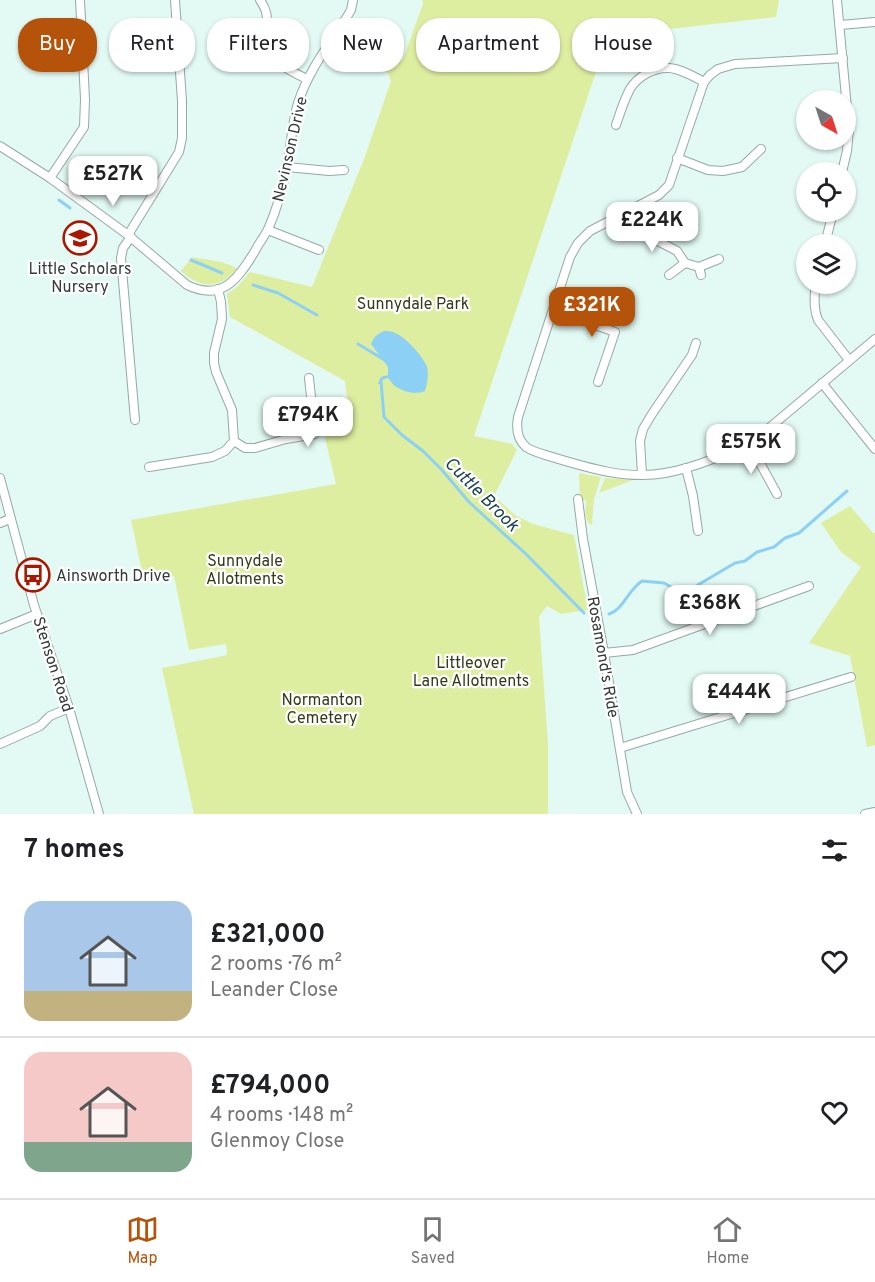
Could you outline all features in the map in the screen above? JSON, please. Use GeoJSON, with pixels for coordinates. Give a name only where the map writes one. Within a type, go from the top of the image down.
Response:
{"type":"FeatureCollection","features":[{"type":"Feature","properties":{"kind":"street"},"geometry":{"type":"LineString","coordinates":[[51,178],[84,127],[85,99],[80,0]]}},
{"type":"Feature","properties":{"kind":"street"},"geometry":{"type":"LineString","coordinates":[[135,420],[121,258],[123,248],[179,152],[182,138],[182,101],[175,0]]}},
{"type":"Feature","properties":{"kind":"street"},"geometry":{"type":"LineString","coordinates":[[260,0],[267,14],[267,41],[273,56],[285,68],[307,79]]}},
{"type":"Feature","properties":{"kind":"street","name":"Nevinson Drive"},"geometry":{"type":"LineString","coordinates":[[346,18],[353,0]]}},
{"type":"Feature","properties":{"kind":"street"},"geometry":{"type":"LineString","coordinates":[[837,0],[849,130],[844,162]]}},
{"type":"Feature","properties":{"kind":"street"},"geometry":{"type":"LineString","coordinates":[[840,25],[875,22]]}},
{"type":"Feature","properties":{"kind":"street","name":"Nevinson Drive"},"geometry":{"type":"LineString","coordinates":[[218,289],[232,282],[243,271],[268,230],[287,166],[297,106],[307,79],[321,57]]}},
{"type":"Feature","properties":{"kind":"street"},"geometry":{"type":"LineString","coordinates":[[843,58],[735,64],[717,69],[704,82],[669,185],[659,195],[590,231],[578,243],[570,257],[517,422],[519,438],[532,450],[606,472],[663,474],[686,468],[749,443],[875,339]]}},
{"type":"Feature","properties":{"kind":"street"},"geometry":{"type":"LineString","coordinates":[[616,124],[631,87],[652,70],[669,68],[704,82]]}},
{"type":"Feature","properties":{"kind":"street"},"geometry":{"type":"LineString","coordinates":[[0,146],[51,178],[130,236],[187,285],[197,290],[218,289],[222,320],[214,353],[214,363],[232,410],[234,441],[225,451],[212,458],[149,467]]}},
{"type":"Feature","properties":{"kind":"street"},"geometry":{"type":"LineString","coordinates":[[677,158],[708,170],[744,170],[761,150]]}},
{"type":"Feature","properties":{"kind":"street"},"geometry":{"type":"LineString","coordinates":[[287,166],[330,171],[344,170]]}},
{"type":"Feature","properties":{"kind":"street"},"geometry":{"type":"LineString","coordinates":[[630,210],[642,231],[677,251],[686,263],[700,271],[719,258]]}},
{"type":"Feature","properties":{"kind":"street"},"geometry":{"type":"LineString","coordinates":[[268,230],[319,250]]}},
{"type":"Feature","properties":{"kind":"street"},"geometry":{"type":"LineString","coordinates":[[669,275],[686,263]]}},
{"type":"Feature","properties":{"kind":"street"},"geometry":{"type":"LineString","coordinates":[[815,294],[815,313],[818,320],[849,360]]}},
{"type":"Feature","properties":{"kind":"street"},"geometry":{"type":"LineString","coordinates":[[554,304],[570,309],[595,325],[615,332],[598,382]]}},
{"type":"Feature","properties":{"kind":"street"},"geometry":{"type":"LineString","coordinates":[[642,474],[640,441],[643,429],[692,355],[696,343]]}},
{"type":"Feature","properties":{"kind":"street"},"geometry":{"type":"LineString","coordinates":[[234,441],[245,448],[255,448],[315,434],[309,378]]}},
{"type":"Feature","properties":{"kind":"street"},"geometry":{"type":"LineString","coordinates":[[822,383],[875,449]]}},
{"type":"Feature","properties":{"kind":"street"},"geometry":{"type":"LineString","coordinates":[[749,443],[777,494]]}},
{"type":"Feature","properties":{"kind":"street"},"geometry":{"type":"LineString","coordinates":[[686,468],[698,531]]}},
{"type":"Feature","properties":{"kind":"street","name":"Stenson Road"},"geometry":{"type":"LineString","coordinates":[[0,478],[10,519],[69,708],[99,814]]}},
{"type":"Feature","properties":{"kind":"street","name":"Rosamond's Ride"},"geometry":{"type":"LineString","coordinates":[[578,499],[627,792],[638,814]]}},
{"type":"Feature","properties":{"kind":"street"},"geometry":{"type":"LineString","coordinates":[[0,523],[10,519]]}},
{"type":"Feature","properties":{"kind":"street"},"geometry":{"type":"LineString","coordinates":[[604,653],[633,650],[809,586]]}},
{"type":"Feature","properties":{"kind":"street"},"geometry":{"type":"LineString","coordinates":[[0,629],[38,614]]}},
{"type":"Feature","properties":{"kind":"street"},"geometry":{"type":"LineString","coordinates":[[620,747],[851,677]]}},
{"type":"Feature","properties":{"kind":"street"},"geometry":{"type":"LineString","coordinates":[[0,744],[40,726],[50,716],[69,708]]}},
{"type":"Feature","properties":{"kind":"street"},"geometry":{"type":"LineString","coordinates":[[865,814],[875,812]]}},
{"type":"Feature","properties":{"kind":"green space"},"geometry":{"type":"Polygon","coordinates":[[[422,0],[779,0],[776,17],[674,29],[674,18],[572,18],[572,72],[596,72],[474,436],[512,444],[517,450],[494,496],[515,515],[533,524],[574,535],[588,610],[561,614],[547,606],[539,617],[548,745],[548,814],[194,814],[162,668],[227,655],[226,644],[189,650],[174,576],[144,581],[131,520],[336,484],[323,430],[350,424],[345,381],[230,317],[227,294],[238,286],[250,272],[312,287],[364,159],[391,81],[386,72],[404,72],[404,56],[416,23],[416,72],[560,72],[560,18],[418,18],[423,4],[422,0]]]}},
{"type":"Feature","properties":{"kind":"green space"},"geometry":{"type":"Polygon","coordinates":[[[192,257],[222,262],[237,268],[224,280],[203,284],[181,271],[192,257]]]}},
{"type":"Feature","properties":{"kind":"green space"},"geometry":{"type":"Polygon","coordinates":[[[579,473],[601,477],[594,499],[592,525],[586,518],[586,500],[580,500],[579,473]]]}},
{"type":"Feature","properties":{"kind":"green space"},"geometry":{"type":"Polygon","coordinates":[[[605,478],[633,480],[599,493],[605,478]]]}},
{"type":"Feature","properties":{"kind":"green space"},"geometry":{"type":"Polygon","coordinates":[[[850,506],[875,533],[875,745],[867,747],[850,656],[809,643],[861,567],[841,552],[821,523],[850,506]]]}},
{"type":"Feature","properties":{"kind":"water"},"geometry":{"type":"Polygon","coordinates":[[[393,332],[403,338],[422,357],[428,370],[425,391],[414,393],[406,391],[395,386],[388,378],[382,380],[382,384],[378,384],[381,377],[388,375],[388,367],[371,344],[379,333],[393,332]]]}},
{"type":"Feature","properties":{"kind":"waterway","name":"Cuttle Brook"},"geometry":{"type":"LineString","coordinates":[[59,200],[70,208]]}},
{"type":"Feature","properties":{"kind":"waterway","name":"Cuttle Brook"},"geometry":{"type":"LineString","coordinates":[[191,260],[222,273]]}},
{"type":"Feature","properties":{"kind":"waterway","name":"Cuttle Brook"},"geometry":{"type":"LineString","coordinates":[[253,285],[278,293],[317,315]]}},
{"type":"Feature","properties":{"kind":"waterway","name":"Cuttle Brook"},"geometry":{"type":"LineString","coordinates":[[358,344],[383,359]]}},
{"type":"Feature","properties":{"kind":"waterway","name":"Cuttle Brook"},"geometry":{"type":"LineString","coordinates":[[381,381],[384,417],[423,451],[469,502],[527,555],[584,613]]}},
{"type":"Feature","properties":{"kind":"waterway","name":"Cuttle Brook"},"geometry":{"type":"LineString","coordinates":[[609,614],[614,612],[642,581],[664,583],[675,589],[691,589],[735,563],[745,561],[757,552],[774,547],[785,538],[799,533],[847,491]]}},
{"type":"Feature","properties":{"kind":"place","name":"Little Scholars Nursery"},"geometry":{"type":"Point","coordinates":[80,238]}},
{"type":"Feature","properties":{"kind":"place","name":"Ainsworth Drive"},"geometry":{"type":"Point","coordinates":[33,575]}},
{"type":"Feature","properties":{"kind":"park label","name":"Sunnydale Park"},"geometry":{"type":"Point","coordinates":[413,303]}},
{"type":"Feature","properties":{"kind":"park label","name":"Sunnydale Allotments"},"geometry":{"type":"Point","coordinates":[245,569]}},
{"type":"Feature","properties":{"kind":"park label","name":"Littleover Lane Allotments"},"geometry":{"type":"Point","coordinates":[471,671]}},
{"type":"Feature","properties":{"kind":"park label","name":"Normanton Cemetery"},"geometry":{"type":"Point","coordinates":[322,708]}}]}
